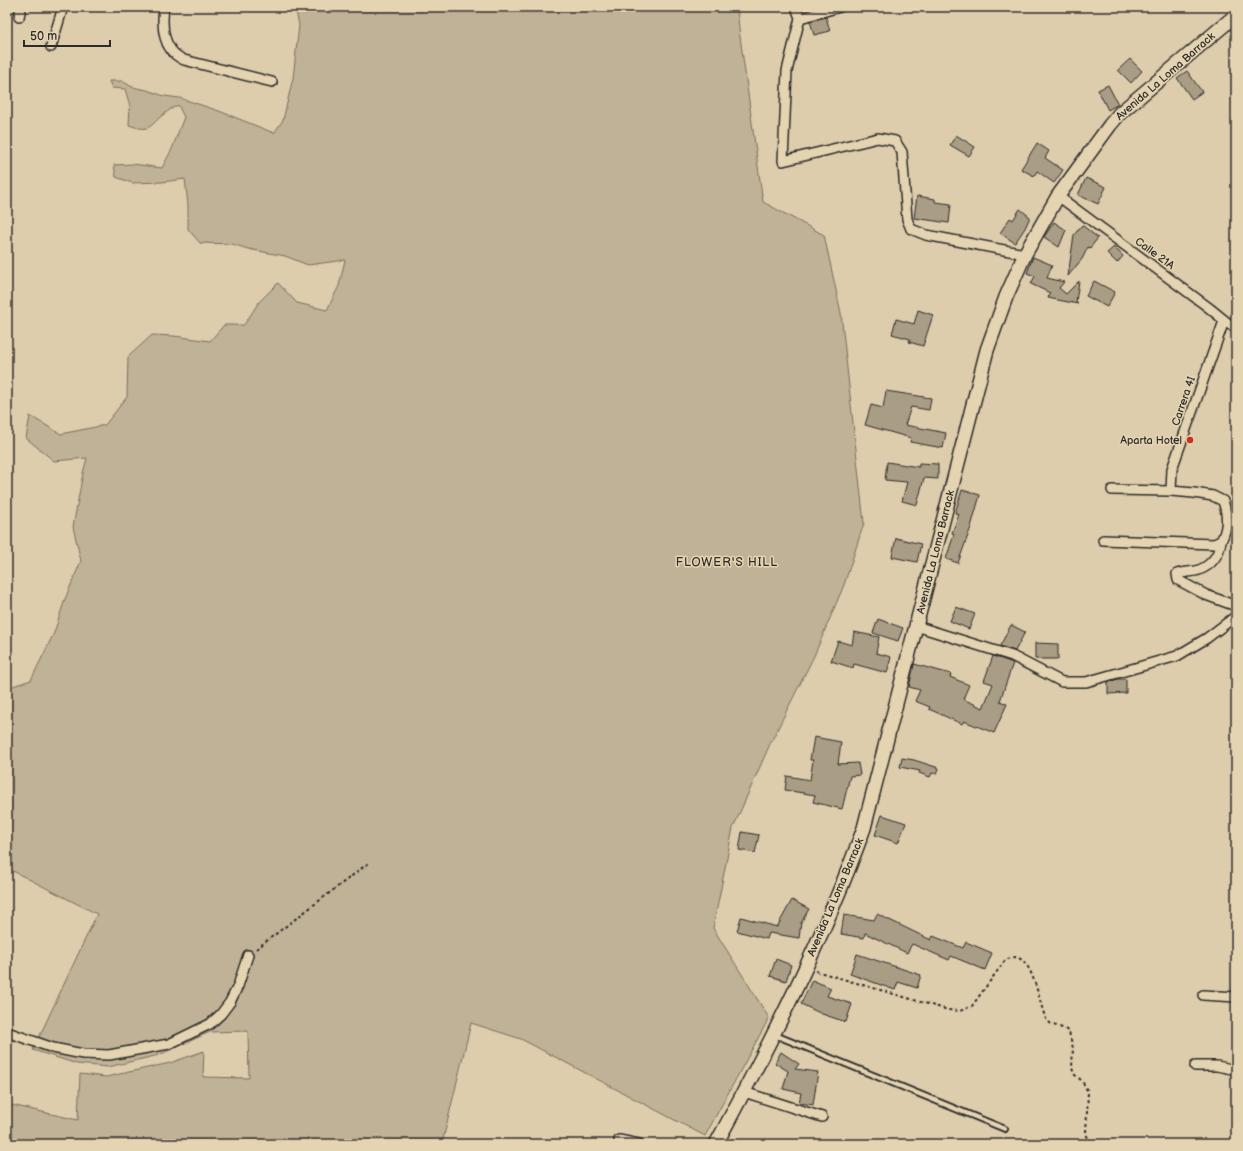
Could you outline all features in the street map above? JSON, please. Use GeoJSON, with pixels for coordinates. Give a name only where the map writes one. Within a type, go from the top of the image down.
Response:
{"type":"FeatureCollection","features":[{"type":"Feature","properties":{"kind":"main road","name":"Avenida La Loma Barrack"},"geometry":{"type":"LineString","coordinates":[[716,1144],[744,1092],[806,968],[847,875],[864,828],[987,350],[1006,297],[1025,254],[1058,196],[1120,112],[1236,15]]}},
{"type":"Feature","properties":{"kind":"street"},"geometry":{"type":"LineString","coordinates":[[19,18],[21,7]]}},
{"type":"Feature","properties":{"kind":"street"},"geometry":{"type":"LineString","coordinates":[[51,48],[63,7]]}},
{"type":"Feature","properties":{"kind":"street"},"geometry":{"type":"LineString","coordinates":[[164,7],[162,20],[165,38],[172,52],[184,60],[272,82]]}},
{"type":"Feature","properties":{"kind":"street"},"geometry":{"type":"LineString","coordinates":[[796,7],[800,18],[787,71],[783,161],[878,138],[895,141],[902,152],[907,219],[911,229],[926,236],[1025,254]]}},
{"type":"Feature","properties":{"kind":"street"},"geometry":{"type":"LineString","coordinates":[[800,18],[840,7]]}},
{"type":"Feature","properties":{"kind":"street","name":"Calle 21A"},"geometry":{"type":"LineString","coordinates":[[1058,196],[1208,307],[1224,321],[1236,328]]}},
{"type":"Feature","properties":{"kind":"street","name":"Carrera 4I"},"geometry":{"type":"LineString","coordinates":[[1171,491],[1172,469],[1224,321]]}},
{"type":"Feature","properties":{"kind":"street"},"geometry":{"type":"LineString","coordinates":[[1112,490],[1171,491],[1213,496],[1223,501],[1226,511],[1226,532],[1221,541],[1219,552],[1214,560],[1199,571],[1177,574],[1178,580],[1206,595],[1236,606]]}},
{"type":"Feature","properties":{"kind":"street"},"geometry":{"type":"LineString","coordinates":[[1103,540],[1214,544],[1221,541]]}},
{"type":"Feature","properties":{"kind":"street"},"geometry":{"type":"LineString","coordinates":[[916,626],[1012,656],[1062,682],[1086,682],[1177,656],[1207,638],[1236,616]]}},
{"type":"Feature","properties":{"kind":"street"},"geometry":{"type":"LineString","coordinates":[[7,1032],[53,1048],[83,1054],[109,1054],[169,1044],[210,1024],[221,1014],[238,986],[248,955]]}},
{"type":"Feature","properties":{"kind":"street"},"geometry":{"type":"LineString","coordinates":[[1203,995],[1236,997]]}},
{"type":"Feature","properties":{"kind":"street"},"geometry":{"type":"LineString","coordinates":[[1195,1066],[1217,1066],[1236,1070]]}},
{"type":"Feature","properties":{"kind":"street"},"geometry":{"type":"LineString","coordinates":[[744,1092],[822,1117]]}},
{"type":"Feature","properties":{"kind":"street"},"geometry":{"type":"LineString","coordinates":[[619,1140],[639,1144]]}},
{"type":"Feature","properties":{"kind":"lane"},"geometry":{"type":"LineString","coordinates":[[773,1034],[1005,1129]]}},
{"type":"Feature","properties":{"kind":"path"},"geometry":{"type":"LineString","coordinates":[[248,955],[370,862]]}},
{"type":"Feature","properties":{"kind":"path"},"geometry":{"type":"LineString","coordinates":[[806,968],[948,1010],[960,1011],[972,1006],[1006,959],[1015,957],[1025,962],[1031,972],[1046,1019],[1051,1024],[1069,1032],[1072,1048],[1072,1068],[1074,1074],[1082,1081],[1088,1092],[1086,1133],[1090,1144]]}},
{"type":"Feature","properties":{"kind":"shaded area"},"geometry":{"type":"Polygon","coordinates":[[[295,7],[737,7],[763,202],[824,235],[841,313],[864,523],[844,585],[814,656],[770,744],[733,828],[713,928],[769,1018],[705,1136],[521,1039],[471,1023],[442,1144],[7,1144],[7,1104],[78,1120],[80,1074],[106,1077],[170,1063],[204,1051],[203,1077],[249,1078],[248,1031],[210,1032],[159,1055],[108,1067],[77,1064],[33,1050],[97,914],[7,868],[7,688],[31,680],[54,633],[65,599],[81,561],[73,527],[87,458],[54,461],[26,438],[30,416],[61,434],[105,425],[127,397],[128,357],[152,335],[174,336],[210,341],[224,325],[244,325],[259,302],[278,283],[297,303],[327,310],[339,286],[345,260],[308,265],[285,256],[248,249],[232,244],[200,243],[188,229],[188,205],[185,179],[162,182],[132,183],[116,177],[114,165],[133,164],[162,168],[172,149],[184,117],[178,105],[149,127],[142,128],[129,125],[130,106],[125,89],[112,88],[109,81],[122,81],[132,87],[164,96],[180,98],[219,111],[274,133],[283,120],[293,78],[299,25],[295,7]]]}},
{"type":"Feature","properties":{"kind":"building"},"geometry":{"type":"Polygon","coordinates":[[[826,17],[830,31],[814,35],[810,21],[826,17]]]}},
{"type":"Feature","properties":{"kind":"building"},"geometry":{"type":"Polygon","coordinates":[[[1130,59],[1142,71],[1131,83],[1118,70],[1130,59]]]}},
{"type":"Feature","properties":{"kind":"building"},"geometry":{"type":"Polygon","coordinates":[[[1187,71],[1202,92],[1192,99],[1177,78],[1187,71]]]}},
{"type":"Feature","properties":{"kind":"building"},"geometry":{"type":"Polygon","coordinates":[[[1108,85],[1118,104],[1108,110],[1098,90],[1108,85]]]}},
{"type":"Feature","properties":{"kind":"building"},"geometry":{"type":"Polygon","coordinates":[[[956,135],[975,147],[969,156],[950,145],[956,135]]]}},
{"type":"Feature","properties":{"kind":"building"},"geometry":{"type":"Polygon","coordinates":[[[1037,143],[1049,151],[1045,158],[1063,170],[1054,183],[1037,171],[1034,176],[1021,169],[1037,143]]]}},
{"type":"Feature","properties":{"kind":"building"},"geometry":{"type":"Polygon","coordinates":[[[1086,178],[1106,187],[1098,204],[1078,195],[1086,178]]]}},
{"type":"Feature","properties":{"kind":"building"},"geometry":{"type":"Polygon","coordinates":[[[917,196],[935,199],[935,202],[951,204],[949,223],[914,218],[917,196]]]}},
{"type":"Feature","properties":{"kind":"building"},"geometry":{"type":"Polygon","coordinates":[[[1020,209],[1030,217],[1015,243],[1000,233],[1010,218],[1013,220],[1020,209]]]}},
{"type":"Feature","properties":{"kind":"building"},"geometry":{"type":"Polygon","coordinates":[[[1054,222],[1066,230],[1059,247],[1044,237],[1054,222]]]}},
{"type":"Feature","properties":{"kind":"building"},"geometry":{"type":"Polygon","coordinates":[[[1082,225],[1098,238],[1090,248],[1088,247],[1082,259],[1068,276],[1074,235],[1082,225]]]}},
{"type":"Feature","properties":{"kind":"building"},"geometry":{"type":"Polygon","coordinates":[[[1114,247],[1123,256],[1117,263],[1107,253],[1114,247]]]}},
{"type":"Feature","properties":{"kind":"building"},"geometry":{"type":"Polygon","coordinates":[[[1033,257],[1052,265],[1047,278],[1064,282],[1059,288],[1066,294],[1079,281],[1076,302],[1078,304],[1048,298],[1050,293],[1031,284],[1035,276],[1027,273],[1033,257]]]}},
{"type":"Feature","properties":{"kind":"building"},"geometry":{"type":"Polygon","coordinates":[[[1094,281],[1115,292],[1107,307],[1086,296],[1094,281]]]}},
{"type":"Feature","properties":{"kind":"building"},"geometry":{"type":"Polygon","coordinates":[[[918,310],[933,315],[923,346],[909,342],[910,339],[892,334],[896,319],[914,324],[918,310]]]}},
{"type":"Feature","properties":{"kind":"building"},"geometry":{"type":"Polygon","coordinates":[[[886,391],[931,398],[929,410],[911,407],[905,425],[946,433],[943,448],[910,442],[911,438],[865,425],[871,405],[883,408],[886,391]]]}},
{"type":"Feature","properties":{"kind":"building"},"geometry":{"type":"Polygon","coordinates":[[[887,462],[919,467],[919,463],[938,464],[938,479],[924,478],[917,505],[902,501],[907,482],[885,480],[887,462]]]}},
{"type":"Feature","properties":{"kind":"building"},"geometry":{"type":"Polygon","coordinates":[[[962,490],[980,495],[971,527],[958,563],[946,559],[954,534],[952,533],[959,514],[955,513],[962,490]]]}},
{"type":"Feature","properties":{"kind":"building"},"geometry":{"type":"Polygon","coordinates":[[[896,538],[921,544],[917,562],[892,557],[896,538]]]}},
{"type":"Feature","properties":{"kind":"building"},"geometry":{"type":"Polygon","coordinates":[[[956,607],[975,614],[969,629],[950,621],[956,607]]]}},
{"type":"Feature","properties":{"kind":"building"},"geometry":{"type":"Polygon","coordinates":[[[878,619],[903,628],[898,641],[873,633],[878,619]]]}},
{"type":"Feature","properties":{"kind":"building"},"geometry":{"type":"Polygon","coordinates":[[[1011,625],[1025,632],[1015,651],[1000,646],[1011,625]]]}},
{"type":"Feature","properties":{"kind":"building"},"geometry":{"type":"Polygon","coordinates":[[[854,632],[879,637],[876,653],[891,657],[887,673],[854,664],[853,668],[831,661],[838,641],[852,645],[854,632]]]}},
{"type":"Feature","properties":{"kind":"building"},"geometry":{"type":"Polygon","coordinates":[[[1035,643],[1058,644],[1058,659],[1035,659],[1035,643]]]}},
{"type":"Feature","properties":{"kind":"building"},"geometry":{"type":"Polygon","coordinates":[[[993,656],[1013,663],[1000,701],[1007,704],[994,733],[964,721],[962,724],[929,709],[930,707],[915,701],[920,690],[909,687],[914,664],[951,674],[950,677],[969,685],[963,699],[983,708],[993,684],[984,681],[993,656]]]}},
{"type":"Feature","properties":{"kind":"building"},"geometry":{"type":"Polygon","coordinates":[[[1118,679],[1126,679],[1126,693],[1108,694],[1108,682],[1118,679]]]}},
{"type":"Feature","properties":{"kind":"building"},"geometry":{"type":"Polygon","coordinates":[[[814,737],[841,742],[838,764],[858,763],[860,775],[850,776],[842,809],[813,802],[815,795],[785,790],[787,776],[810,780],[813,760],[810,760],[814,737]]]}},
{"type":"Feature","properties":{"kind":"building"},"geometry":{"type":"Polygon","coordinates":[[[902,758],[914,760],[939,768],[937,774],[932,773],[930,777],[919,773],[920,771],[900,767],[902,758]]]}},
{"type":"Feature","properties":{"kind":"building"},"geometry":{"type":"Polygon","coordinates":[[[882,815],[906,823],[898,843],[875,835],[882,815]]]}},
{"type":"Feature","properties":{"kind":"building"},"geometry":{"type":"Polygon","coordinates":[[[742,832],[759,835],[755,853],[739,850],[742,832]]]}},
{"type":"Feature","properties":{"kind":"building"},"geometry":{"type":"Polygon","coordinates":[[[792,900],[809,909],[801,923],[799,938],[769,933],[767,939],[737,931],[741,917],[777,927],[792,900]]]}},
{"type":"Feature","properties":{"kind":"building"},"geometry":{"type":"Polygon","coordinates":[[[877,914],[931,940],[933,936],[963,948],[966,942],[992,953],[985,970],[951,956],[949,960],[912,944],[907,953],[865,933],[864,938],[841,934],[844,915],[874,920],[877,914]]]}},
{"type":"Feature","properties":{"kind":"building"},"geometry":{"type":"Polygon","coordinates":[[[857,954],[921,975],[917,988],[898,982],[895,990],[850,974],[857,954]]]}},
{"type":"Feature","properties":{"kind":"building"},"geometry":{"type":"Polygon","coordinates":[[[776,959],[791,965],[786,981],[770,976],[776,959]]]}},
{"type":"Feature","properties":{"kind":"building"},"geometry":{"type":"Polygon","coordinates":[[[812,980],[831,988],[827,996],[852,1004],[846,1022],[822,1014],[801,1004],[812,980]]]}},
{"type":"Feature","properties":{"kind":"building"},"geometry":{"type":"Polygon","coordinates":[[[781,1052],[799,1064],[795,1069],[818,1072],[813,1105],[799,1103],[801,1093],[783,1089],[788,1071],[775,1063],[781,1052]]]}},
{"type":"Feature","properties":{"kind":"place","name":"Aparta Hotel"},"geometry":{"type":"Point","coordinates":[1190,440]}},
{"type":"Feature","properties":{"kind":"district","name":"FLOWER'S HILL"},"geometry":{"type":"Point","coordinates":[727,562]}}]}
